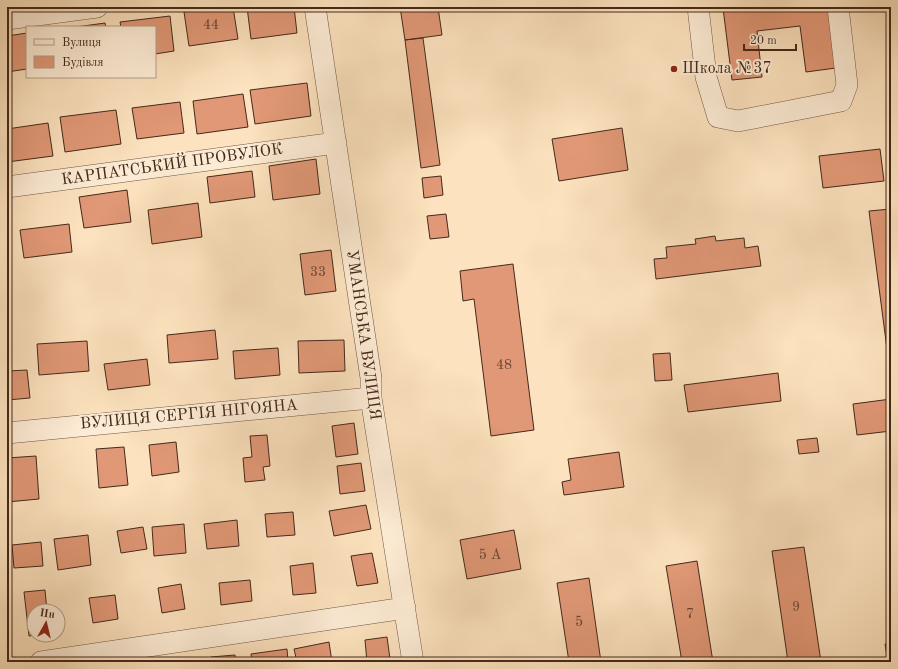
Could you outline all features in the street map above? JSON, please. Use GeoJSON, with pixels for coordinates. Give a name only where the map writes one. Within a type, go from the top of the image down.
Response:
{"type":"FeatureCollection","features":[{"type":"Feature","properties":{"kind":"street"},"geometry":{"type":"LineString","coordinates":[[7,19],[97,7]]}},
{"type":"Feature","properties":{"kind":"street","name":"УМАНСЬКА ВУЛИЦЯ"},"geometry":{"type":"LineString","coordinates":[[315,7],[371,378],[371,398],[413,662]]}},
{"type":"Feature","properties":{"kind":"street"},"geometry":{"type":"LineString","coordinates":[[698,7],[706,77],[718,117],[738,121],[841,101],[847,84],[838,7]]}},
{"type":"Feature","properties":{"kind":"street","name":"КАРПАТСЬКИЙ ПРОВУЛОК"},"geometry":{"type":"LineString","coordinates":[[7,187],[336,143]]}},
{"type":"Feature","properties":{"kind":"street","name":"ВУЛИЦЯ СЕРГІЯ НІГОЯНА"},"geometry":{"type":"LineString","coordinates":[[7,433],[371,398]]}},
{"type":"Feature","properties":{"kind":"street"},"geometry":{"type":"LineString","coordinates":[[41,662],[405,608]]}},
{"type":"Feature","properties":{"kind":"building"},"geometry":{"type":"Polygon","coordinates":[[[220,7],[233,7],[238,39],[189,46],[184,12],[220,7]]]}},
{"type":"Feature","properties":{"kind":"building"},"geometry":{"type":"Polygon","coordinates":[[[247,7],[294,7],[297,33],[251,39],[247,7]]]}},
{"type":"Feature","properties":{"kind":"building"},"geometry":{"type":"Polygon","coordinates":[[[400,7],[438,7],[442,35],[405,40],[400,7]]]}},
{"type":"Feature","properties":{"kind":"building"},"geometry":{"type":"Polygon","coordinates":[[[829,7],[836,68],[806,72],[800,26],[757,31],[762,77],[732,80],[723,8],[829,7]]]}},
{"type":"Feature","properties":{"kind":"building"},"geometry":{"type":"Polygon","coordinates":[[[170,16],[174,51],[156,54],[156,26],[121,26],[120,22],[170,16]]]}},
{"type":"Feature","properties":{"kind":"building"},"geometry":{"type":"Polygon","coordinates":[[[105,23],[106,26],[83,26],[105,23]]]}},
{"type":"Feature","properties":{"kind":"building"},"geometry":{"type":"Polygon","coordinates":[[[26,33],[26,69],[7,72],[7,36],[26,33]]]}},
{"type":"Feature","properties":{"kind":"building"},"geometry":{"type":"Polygon","coordinates":[[[423,38],[440,165],[421,168],[405,40],[423,38]]]}},
{"type":"Feature","properties":{"kind":"building"},"geometry":{"type":"Polygon","coordinates":[[[307,83],[311,116],[255,124],[250,90],[307,83]]]}},
{"type":"Feature","properties":{"kind":"building"},"geometry":{"type":"Polygon","coordinates":[[[243,94],[248,127],[197,134],[193,101],[243,94]]]}},
{"type":"Feature","properties":{"kind":"building"},"geometry":{"type":"Polygon","coordinates":[[[180,102],[184,133],[137,139],[132,108],[180,102]]]}},
{"type":"Feature","properties":{"kind":"building"},"geometry":{"type":"Polygon","coordinates":[[[116,110],[121,144],[65,152],[60,117],[116,110]]]}},
{"type":"Feature","properties":{"kind":"building"},"geometry":{"type":"Polygon","coordinates":[[[48,123],[53,156],[7,162],[7,129],[48,123]]]}},
{"type":"Feature","properties":{"kind":"building"},"geometry":{"type":"Polygon","coordinates":[[[622,128],[628,170],[559,181],[552,139],[622,128]]]}},
{"type":"Feature","properties":{"kind":"building"},"geometry":{"type":"Polygon","coordinates":[[[880,149],[884,181],[823,188],[819,156],[880,149]]]}},
{"type":"Feature","properties":{"kind":"building"},"geometry":{"type":"Polygon","coordinates":[[[316,159],[320,194],[273,200],[269,166],[316,159]]]}},
{"type":"Feature","properties":{"kind":"building"},"geometry":{"type":"Polygon","coordinates":[[[252,171],[255,197],[210,203],[207,177],[252,171]]]}},
{"type":"Feature","properties":{"kind":"building"},"geometry":{"type":"Polygon","coordinates":[[[441,176],[443,195],[424,198],[422,178],[441,176]]]}},
{"type":"Feature","properties":{"kind":"building"},"geometry":{"type":"Polygon","coordinates":[[[127,190],[131,222],[84,228],[79,197],[127,190]]]}},
{"type":"Feature","properties":{"kind":"building"},"geometry":{"type":"Polygon","coordinates":[[[198,203],[202,237],[152,244],[148,210],[198,203]]]}},
{"type":"Feature","properties":{"kind":"building"},"geometry":{"type":"Polygon","coordinates":[[[891,209],[891,348],[887,349],[869,211],[891,209]]]}},
{"type":"Feature","properties":{"kind":"building"},"geometry":{"type":"Polygon","coordinates":[[[446,214],[449,237],[430,239],[427,216],[446,214]]]}},
{"type":"Feature","properties":{"kind":"building"},"geometry":{"type":"Polygon","coordinates":[[[69,224],[72,252],[24,258],[20,230],[69,224]]]}},
{"type":"Feature","properties":{"kind":"building"},"geometry":{"type":"Polygon","coordinates":[[[715,236],[716,241],[744,238],[745,248],[758,246],[761,266],[656,279],[654,259],[667,258],[666,247],[696,244],[695,239],[715,236]]]}},
{"type":"Feature","properties":{"kind":"building"},"geometry":{"type":"Polygon","coordinates":[[[331,250],[336,291],[305,295],[300,254],[331,250]]]}},
{"type":"Feature","properties":{"kind":"building"},"geometry":{"type":"Polygon","coordinates":[[[513,264],[534,430],[491,436],[474,299],[463,301],[460,271],[513,264]]]}},
{"type":"Feature","properties":{"kind":"building"},"geometry":{"type":"Polygon","coordinates":[[[215,330],[218,359],[169,363],[167,335],[215,330]]]}},
{"type":"Feature","properties":{"kind":"building"},"geometry":{"type":"Polygon","coordinates":[[[344,340],[345,371],[299,373],[298,341],[344,340]]]}},
{"type":"Feature","properties":{"kind":"building"},"geometry":{"type":"Polygon","coordinates":[[[87,341],[89,371],[39,375],[37,344],[87,341]]]}},
{"type":"Feature","properties":{"kind":"building"},"geometry":{"type":"Polygon","coordinates":[[[278,348],[280,375],[235,379],[233,351],[278,348]]]}},
{"type":"Feature","properties":{"kind":"building"},"geometry":{"type":"Polygon","coordinates":[[[670,353],[672,380],[655,381],[653,354],[670,353]]]}},
{"type":"Feature","properties":{"kind":"building"},"geometry":{"type":"Polygon","coordinates":[[[147,359],[150,385],[108,390],[104,364],[147,359]]]}},
{"type":"Feature","properties":{"kind":"building"},"geometry":{"type":"Polygon","coordinates":[[[27,370],[30,398],[7,400],[7,371],[27,370]]]}},
{"type":"Feature","properties":{"kind":"building"},"geometry":{"type":"Polygon","coordinates":[[[778,373],[781,401],[688,412],[684,385],[778,373]]]}},
{"type":"Feature","properties":{"kind":"building"},"geometry":{"type":"Polygon","coordinates":[[[891,399],[891,431],[857,435],[853,404],[891,399]]]}},
{"type":"Feature","properties":{"kind":"building"},"geometry":{"type":"Polygon","coordinates":[[[354,423],[358,454],[336,457],[332,426],[354,423]]]}},
{"type":"Feature","properties":{"kind":"building"},"geometry":{"type":"Polygon","coordinates":[[[267,435],[270,466],[263,467],[265,480],[245,482],[243,458],[252,457],[250,436],[267,435]]]}},
{"type":"Feature","properties":{"kind":"building"},"geometry":{"type":"Polygon","coordinates":[[[817,438],[819,452],[799,454],[797,440],[817,438]]]}},
{"type":"Feature","properties":{"kind":"building"},"geometry":{"type":"Polygon","coordinates":[[[176,442],[179,472],[152,476],[149,445],[176,442]]]}},
{"type":"Feature","properties":{"kind":"building"},"geometry":{"type":"Polygon","coordinates":[[[124,447],[128,485],[99,488],[96,449],[124,447]]]}},
{"type":"Feature","properties":{"kind":"building"},"geometry":{"type":"Polygon","coordinates":[[[619,452],[624,487],[564,495],[562,482],[571,480],[568,459],[619,452]]]}},
{"type":"Feature","properties":{"kind":"building"},"geometry":{"type":"Polygon","coordinates":[[[36,456],[39,499],[7,502],[7,458],[36,456]]]}},
{"type":"Feature","properties":{"kind":"building"},"geometry":{"type":"Polygon","coordinates":[[[361,463],[365,491],[340,494],[337,466],[361,463]]]}},
{"type":"Feature","properties":{"kind":"building"},"geometry":{"type":"Polygon","coordinates":[[[366,505],[371,529],[334,536],[329,511],[366,505]]]}},
{"type":"Feature","properties":{"kind":"building"},"geometry":{"type":"Polygon","coordinates":[[[293,512],[295,535],[267,537],[265,514],[293,512]]]}},
{"type":"Feature","properties":{"kind":"building"},"geometry":{"type":"Polygon","coordinates":[[[237,520],[239,546],[207,549],[204,524],[237,520]]]}},
{"type":"Feature","properties":{"kind":"building"},"geometry":{"type":"Polygon","coordinates":[[[184,524],[186,553],[154,556],[152,527],[184,524]]]}},
{"type":"Feature","properties":{"kind":"building"},"geometry":{"type":"Polygon","coordinates":[[[143,527],[147,549],[121,553],[117,531],[143,527]]]}},
{"type":"Feature","properties":{"kind":"building"},"geometry":{"type":"Polygon","coordinates":[[[514,530],[521,569],[467,579],[460,540],[514,530]]]}},
{"type":"Feature","properties":{"kind":"building"},"geometry":{"type":"Polygon","coordinates":[[[88,535],[91,565],[58,570],[54,539],[88,535]]]}},
{"type":"Feature","properties":{"kind":"building"},"geometry":{"type":"Polygon","coordinates":[[[41,542],[43,566],[14,568],[12,545],[41,542]]]}},
{"type":"Feature","properties":{"kind":"building"},"geometry":{"type":"Polygon","coordinates":[[[804,547],[821,662],[788,662],[772,551],[804,547]]]}},
{"type":"Feature","properties":{"kind":"building"},"geometry":{"type":"Polygon","coordinates":[[[372,553],[378,583],[357,586],[351,556],[372,553]]]}},
{"type":"Feature","properties":{"kind":"building"},"geometry":{"type":"Polygon","coordinates":[[[697,561],[713,662],[682,662],[666,566],[697,561]]]}},
{"type":"Feature","properties":{"kind":"building"},"geometry":{"type":"Polygon","coordinates":[[[313,563],[316,593],[293,595],[290,566],[313,563]]]}},
{"type":"Feature","properties":{"kind":"building"},"geometry":{"type":"Polygon","coordinates":[[[589,578],[601,662],[569,662],[557,583],[589,578]]]}},
{"type":"Feature","properties":{"kind":"building"},"geometry":{"type":"Polygon","coordinates":[[[250,580],[252,601],[221,605],[219,583],[250,580]]]}},
{"type":"Feature","properties":{"kind":"building"},"geometry":{"type":"Polygon","coordinates":[[[181,584],[185,609],[162,613],[158,588],[181,584]]]}},
{"type":"Feature","properties":{"kind":"building"},"geometry":{"type":"Polygon","coordinates":[[[45,590],[46,603],[26,603],[26,610],[24,592],[45,590]]]}},
{"type":"Feature","properties":{"kind":"building"},"geometry":{"type":"Polygon","coordinates":[[[115,595],[118,619],[93,623],[89,598],[115,595]]]}},
{"type":"Feature","properties":{"kind":"building"},"geometry":{"type":"Polygon","coordinates":[[[387,637],[390,659],[367,662],[365,640],[387,637]]]}},
{"type":"Feature","properties":{"kind":"building"},"geometry":{"type":"Polygon","coordinates":[[[329,642],[332,662],[297,662],[294,649],[329,642]]]}},
{"type":"Feature","properties":{"kind":"building"},"geometry":{"type":"Polygon","coordinates":[[[891,643],[891,662],[888,662],[885,644],[891,643]]]}},
{"type":"Feature","properties":{"kind":"building"},"geometry":{"type":"Polygon","coordinates":[[[287,649],[288,662],[252,662],[251,654],[287,649]]]}},
{"type":"Feature","properties":{"kind":"building"},"geometry":{"type":"Polygon","coordinates":[[[235,655],[236,662],[211,662],[211,657],[235,655]]]}},
{"type":"Feature","properties":{"kind":"place","name":"Школа №37"},"geometry":{"type":"Point","coordinates":[674,69]}}]}
